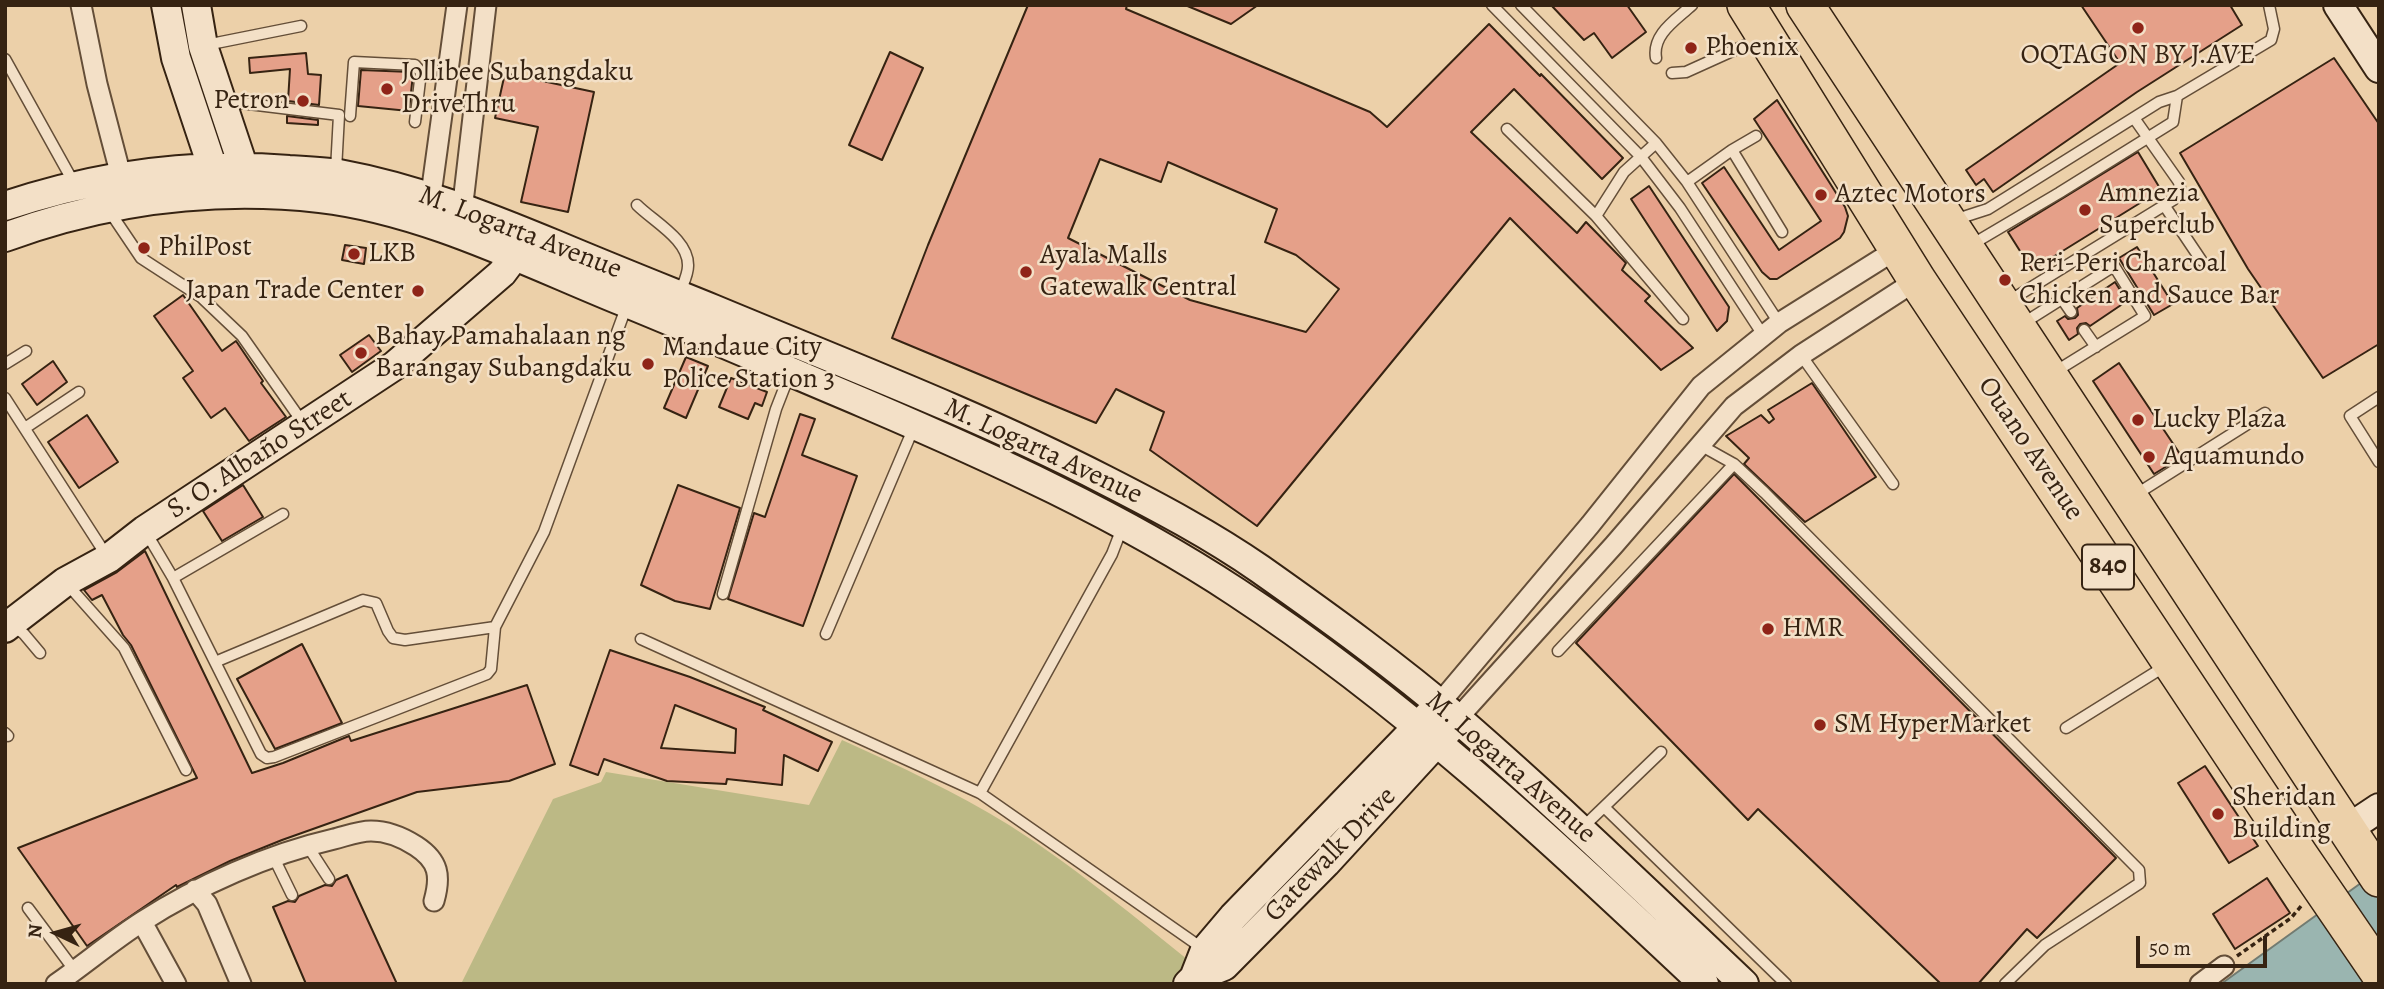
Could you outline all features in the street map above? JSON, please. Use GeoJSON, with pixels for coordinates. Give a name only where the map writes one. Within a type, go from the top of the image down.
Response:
{"type":"FeatureCollection","features":[{"type":"Feature","properties":{"kind":"highway","name":"Ouano Avenue"},"geometry":{"type":"LineString","coordinates":[[1746,5],[1917,280],[2321,886]]}},
{"type":"Feature","properties":{"kind":"highway","name":"Ouano Avenue"},"geometry":{"type":"LineString","coordinates":[[1805,5],[2363,855]]}},
{"type":"Feature","properties":{"kind":"highway","name":"840"},"geometry":{"type":"LineString","coordinates":[[2321,886],[2379,972]]}},
{"type":"Feature","properties":{"kind":"main road"},"geometry":{"type":"LineString","coordinates":[[166,5],[190,52],[220,101],[253,193]]}},
{"type":"Feature","properties":{"kind":"main road"},"geometry":{"type":"LineString","coordinates":[[196,5],[190,52],[212,166],[222,194]]}},
{"type":"Feature","properties":{"kind":"main road"},"geometry":{"type":"LineString","coordinates":[[2338,5],[2379,68]]}},
{"type":"Feature","properties":{"kind":"main road","name":"M. Logarta Avenue"},"geometry":{"type":"LineString","coordinates":[[5,206],[75,185],[121,176],[212,166],[335,174],[519,244],[921,411],[1046,450],[1158,507],[1258,568],[1448,711],[1704,984]]}},
{"type":"Feature","properties":{"kind":"main road","name":"M. Logarta Avenue"},"geometry":{"type":"LineString","coordinates":[[5,237],[77,213],[171,197],[253,193],[429,210]]}},
{"type":"Feature","properties":{"kind":"main road","name":"M. Logarta Avenue"},"geometry":{"type":"LineString","coordinates":[[519,244],[627,303],[674,308]]}},
{"type":"Feature","properties":{"kind":"main road","name":"S. O. Albaño Street"},"geometry":{"type":"LineString","coordinates":[[8,626],[65,582],[108,558],[145,530],[394,366],[502,273],[519,244]]}},
{"type":"Feature","properties":{"kind":"main road","name":"M. Logarta Avenue"},"geometry":{"type":"LineString","coordinates":[[921,411],[1018,472],[1193,565],[1238,593],[1351,673],[1570,841],[1744,984]]}},
{"type":"Feature","properties":{"kind":"main road"},"geometry":{"type":"LineString","coordinates":[[1193,565],[1211,538]]}},
{"type":"Feature","properties":{"kind":"main road","name":"Gatewalk Drive"},"geometry":{"type":"LineString","coordinates":[[1191,981],[1215,958],[1233,917],[1429,734],[1448,711]]}},
{"type":"Feature","properties":{"kind":"main road"},"geometry":{"type":"LineString","coordinates":[[2363,855],[2379,808]]}},
{"type":"Feature","properties":{"kind":"street"},"geometry":{"type":"LineString","coordinates":[[81,5],[97,84],[121,176]]}},
{"type":"Feature","properties":{"kind":"street"},"geometry":{"type":"LineString","coordinates":[[429,210],[457,5]]}},
{"type":"Feature","properties":{"kind":"street"},"geometry":{"type":"LineString","coordinates":[[460,221],[486,5]]}},
{"type":"Feature","properties":{"kind":"street"},"geometry":{"type":"LineString","coordinates":[[1448,711],[1590,525],[1701,386],[1779,323],[1897,249]]}},
{"type":"Feature","properties":{"kind":"street"},"geometry":{"type":"LineString","coordinates":[[1448,711],[1614,545],[1734,406],[1801,355],[1917,280]]}},
{"type":"Feature","properties":{"kind":"street"},"geometry":{"type":"LineString","coordinates":[[1590,525],[1614,545]]}},
{"type":"Feature","properties":{"kind":"street"},"geometry":{"type":"LineString","coordinates":[[56,984],[142,922],[195,890],[307,845],[368,831],[398,836],[418,847],[430,858],[437,869],[439,885],[434,901]]}},
{"type":"Feature","properties":{"kind":"street"},"geometry":{"type":"LineString","coordinates":[[195,890],[207,904],[241,984]]}},
{"type":"Feature","properties":{"kind":"street"},"geometry":{"type":"LineString","coordinates":[[142,922],[176,984]]}},
{"type":"Feature","properties":{"kind":"street"},"geometry":{"type":"LineString","coordinates":[[2200,984],[2224,966]]}},
{"type":"Feature","properties":{"kind":"lane"},"geometry":{"type":"LineString","coordinates":[[1492,5],[1641,157],[1680,208],[1763,335]]}},
{"type":"Feature","properties":{"kind":"lane"},"geometry":{"type":"LineString","coordinates":[[1521,5],[1656,143],[1687,182],[1779,323]]}},
{"type":"Feature","properties":{"kind":"lane"},"geometry":{"type":"LineString","coordinates":[[1656,58],[1659,36],[1692,5]]}},
{"type":"Feature","properties":{"kind":"lane"},"geometry":{"type":"LineString","coordinates":[[1956,235],[1988,209],[2159,102],[2177,96],[2271,40],[2274,29],[2269,5]]}},
{"type":"Feature","properties":{"kind":"lane"},"geometry":{"type":"LineString","coordinates":[[190,52],[301,26]]}},
{"type":"Feature","properties":{"kind":"lane"},"geometry":{"type":"LineString","coordinates":[[1672,73],[1686,72],[1765,36]]}},
{"type":"Feature","properties":{"kind":"lane"},"geometry":{"type":"LineString","coordinates":[[5,59],[75,185]]}},
{"type":"Feature","properties":{"kind":"lane"},"geometry":{"type":"LineString","coordinates":[[350,116],[354,62],[415,65],[421,72],[415,122]]}},
{"type":"Feature","properties":{"kind":"lane"},"geometry":{"type":"LineString","coordinates":[[1956,235],[2173,122],[2177,96]]}},
{"type":"Feature","properties":{"kind":"lane"},"geometry":{"type":"LineString","coordinates":[[220,101],[339,115],[335,174]]}},
{"type":"Feature","properties":{"kind":"lane"},"geometry":{"type":"LineString","coordinates":[[2009,316],[2178,194],[2179,182],[2134,118]]}},
{"type":"Feature","properties":{"kind":"lane"},"geometry":{"type":"LineString","coordinates":[[1507,129],[1596,216],[1683,319]]}},
{"type":"Feature","properties":{"kind":"lane"},"geometry":{"type":"LineString","coordinates":[[1687,182],[1756,136]]}},
{"type":"Feature","properties":{"kind":"lane"},"geometry":{"type":"LineString","coordinates":[[1596,216],[1624,172],[1656,143]]}},
{"type":"Feature","properties":{"kind":"lane"},"geometry":{"type":"LineString","coordinates":[[1732,150],[1782,232]]}},
{"type":"Feature","properties":{"kind":"lane"},"geometry":{"type":"LineString","coordinates":[[636,205],[687,251],[689,269],[674,308]]}},
{"type":"Feature","properties":{"kind":"lane"},"geometry":{"type":"LineString","coordinates":[[2164,205],[2201,260]]}},
{"type":"Feature","properties":{"kind":"lane"},"geometry":{"type":"LineString","coordinates":[[106,207],[141,258],[201,297],[242,336],[305,426]]}},
{"type":"Feature","properties":{"kind":"lane"},"geometry":{"type":"LineString","coordinates":[[2009,316],[2062,299],[2114,266],[2145,316],[2050,375]]}},
{"type":"Feature","properties":{"kind":"lane"},"geometry":{"type":"LineString","coordinates":[[2062,299],[2071,312]]}},
{"type":"Feature","properties":{"kind":"lane"},"geometry":{"type":"LineString","coordinates":[[145,530],[173,578],[261,754],[267,758],[487,674],[491,668],[495,627],[544,532],[627,303]]}},
{"type":"Feature","properties":{"kind":"lane"},"geometry":{"type":"LineString","coordinates":[[2084,330],[2096,346]]}},
{"type":"Feature","properties":{"kind":"lane"},"geometry":{"type":"LineString","coordinates":[[5,364],[26,351]]}},
{"type":"Feature","properties":{"kind":"lane"},"geometry":{"type":"LineString","coordinates":[[1801,355],[1893,484]]}},
{"type":"Feature","properties":{"kind":"lane"},"geometry":{"type":"LineString","coordinates":[[723,594],[776,409],[795,359]]}},
{"type":"Feature","properties":{"kind":"lane"},"geometry":{"type":"LineString","coordinates":[[25,428],[79,392]]}},
{"type":"Feature","properties":{"kind":"lane"},"geometry":{"type":"LineString","coordinates":[[2379,397],[2350,416],[2379,462]]}},
{"type":"Feature","properties":{"kind":"lane"},"geometry":{"type":"LineString","coordinates":[[5,398],[108,558]]}},
{"type":"Feature","properties":{"kind":"lane"},"geometry":{"type":"LineString","coordinates":[[826,634],[921,411]]}},
{"type":"Feature","properties":{"kind":"lane"},"geometry":{"type":"LineString","coordinates":[[2129,499],[2265,413]]}},
{"type":"Feature","properties":{"kind":"lane"},"geometry":{"type":"LineString","coordinates":[[1700,445],[1734,464],[2139,870],[2140,883],[2045,945],[2006,984]]}},
{"type":"Feature","properties":{"kind":"lane"},"geometry":{"type":"LineString","coordinates":[[1558,651],[1734,464]]}},
{"type":"Feature","properties":{"kind":"lane"},"geometry":{"type":"LineString","coordinates":[[173,578],[283,514]]}},
{"type":"Feature","properties":{"kind":"lane"},"geometry":{"type":"LineString","coordinates":[[981,793],[1112,554],[1122,526]]}},
{"type":"Feature","properties":{"kind":"lane"},"geometry":{"type":"LineString","coordinates":[[65,582],[124,648],[186,770]]}},
{"type":"Feature","properties":{"kind":"lane"},"geometry":{"type":"LineString","coordinates":[[215,662],[363,600],[376,603],[393,638],[405,640],[495,627]]}},
{"type":"Feature","properties":{"kind":"lane"},"geometry":{"type":"LineString","coordinates":[[8,626],[24,634],[40,653]]}},
{"type":"Feature","properties":{"kind":"lane"},"geometry":{"type":"LineString","coordinates":[[641,639],[981,793],[1215,958]]}},
{"type":"Feature","properties":{"kind":"lane"},"geometry":{"type":"LineString","coordinates":[[2066,728],[2171,662]]}},
{"type":"Feature","properties":{"kind":"lane"},"geometry":{"type":"LineString","coordinates":[[1570,841],[1661,752]]}},
{"type":"Feature","properties":{"kind":"lane"},"geometry":{"type":"LineString","coordinates":[[1604,807],[1786,984]]}},
{"type":"Feature","properties":{"kind":"lane"},"geometry":{"type":"LineString","coordinates":[[307,845],[329,879]]}},
{"type":"Feature","properties":{"kind":"lane"},"geometry":{"type":"LineString","coordinates":[[274,858],[292,895]]}},
{"type":"Feature","properties":{"kind":"lane"},"geometry":{"type":"LineString","coordinates":[[28,908],[75,971]]}},
{"type":"Feature","properties":{"kind":"path"},"geometry":{"type":"LineString","coordinates":[[2224,966],[2291,918],[2321,886]]}},
{"type":"Feature","properties":{"kind":"shaded area"},"geometry":{"type":"Polygon","coordinates":[[[842,740],[948,790],[1009,825],[1090,882],[1218,984],[461,984],[553,799],[601,782],[606,772],[809,805],[842,740]]]}},
{"type":"Feature","properties":{"kind":"water"},"geometry":{"type":"Polygon","coordinates":[[[2379,870],[2379,984],[2221,984],[2379,870]]]}},
{"type":"Feature","properties":{"kind":"building","name":"Ayala Malls Gatewalk Central"},"geometry":{"type":"Polygon","coordinates":[[[1028,5],[1127,5],[1126,9],[1370,112],[1387,127],[1489,24],[1623,158],[1602,179],[1514,89],[1471,132],[1577,233],[1586,222],[1626,263],[1622,270],[1650,296],[1645,301],[1693,348],[1661,370],[1510,218],[1257,526],[1150,450],[1164,412],[1116,389],[1096,423],[892,338],[1028,5]],[[1100,159],[1068,238],[1190,300],[1306,332],[1339,289],[1296,255],[1265,242],[1277,209],[1168,162],[1161,182],[1100,159]]]}},
{"type":"Feature","properties":{"kind":"building"},"geometry":{"type":"Polygon","coordinates":[[[1185,5],[1258,5],[1231,24],[1185,5]]]}},
{"type":"Feature","properties":{"kind":"building"},"geometry":{"type":"Polygon","coordinates":[[[1551,5],[1627,5],[1646,32],[1612,58],[1594,33],[1584,40],[1551,5]]]}},
{"type":"Feature","properties":{"kind":"building"},"geometry":{"type":"Polygon","coordinates":[[[2081,5],[2230,5],[2242,25],[2137,92],[1993,192],[1984,179],[1976,185],[1966,170],[2120,63],[2081,5]]]}},
{"type":"Feature","properties":{"kind":"building"},"geometry":{"type":"Polygon","coordinates":[[[890,52],[923,68],[882,160],[849,145],[890,52]]]}},
{"type":"Feature","properties":{"kind":"building"},"geometry":{"type":"Polygon","coordinates":[[[306,53],[308,74],[321,75],[319,105],[288,101],[290,69],[250,73],[249,58],[306,53]]]}},
{"type":"Feature","properties":{"kind":"building"},"geometry":{"type":"Polygon","coordinates":[[[2334,58],[2379,124],[2379,344],[2323,378],[2248,269],[2180,153],[2334,58]]]}},
{"type":"Feature","properties":{"kind":"building","name":"Jollibee Subangdaku DriveThru"},"geometry":{"type":"Polygon","coordinates":[[[361,70],[411,72],[409,111],[358,106],[361,70]]]}},
{"type":"Feature","properties":{"kind":"building"},"geometry":{"type":"Polygon","coordinates":[[[505,73],[594,92],[568,212],[521,202],[538,127],[495,118],[505,73]]]}},
{"type":"Feature","properties":{"kind":"building","name":"Aztec Motors"},"geometry":{"type":"Polygon","coordinates":[[[1777,100],[1845,207],[1848,216],[1840,238],[1777,279],[1770,279],[1762,272],[1702,183],[1724,167],[1779,250],[1821,221],[1754,119],[1777,100]]]}},
{"type":"Feature","properties":{"kind":"building"},"geometry":{"type":"Polygon","coordinates":[[[287,116],[318,120],[318,125],[287,123],[287,116]]]}},
{"type":"Feature","properties":{"kind":"building","name":"Amnezia Superclub"},"geometry":{"type":"Polygon","coordinates":[[[2138,152],[2161,190],[2032,270],[2008,232],[2138,152]]]}},
{"type":"Feature","properties":{"kind":"building"},"geometry":{"type":"Polygon","coordinates":[[[1649,186],[1729,307],[1727,321],[1717,331],[1631,199],[1649,186]]]}},
{"type":"Feature","properties":{"kind":"building","name":"LKB"},"geometry":{"type":"Polygon","coordinates":[[[345,245],[366,248],[364,264],[342,260],[345,245]]]}},
{"type":"Feature","properties":{"kind":"building"},"geometry":{"type":"Polygon","coordinates":[[[2137,247],[2173,304],[2154,315],[2119,258],[2137,247]]]}},
{"type":"Feature","properties":{"kind":"building"},"geometry":{"type":"Polygon","coordinates":[[[2115,282],[2127,301],[2090,326],[2086,323],[2080,324],[2077,328],[2078,334],[2069,340],[2057,321],[2065,316],[2068,319],[2075,318],[2078,315],[2077,308],[2115,282]]]}},
{"type":"Feature","properties":{"kind":"building"},"geometry":{"type":"Polygon","coordinates":[[[183,295],[222,351],[236,341],[263,381],[261,383],[286,417],[249,441],[225,408],[211,418],[183,378],[193,371],[154,316],[183,295]]]}},
{"type":"Feature","properties":{"kind":"building","name":"Bahay Pamahalaan ng Barangay Subangdaku"},"geometry":{"type":"Polygon","coordinates":[[[369,335],[381,351],[352,372],[340,355],[369,335]]]}},
{"type":"Feature","properties":{"kind":"building"},"geometry":{"type":"Polygon","coordinates":[[[686,357],[708,366],[686,418],[664,408],[686,357]]]}},
{"type":"Feature","properties":{"kind":"building"},"geometry":{"type":"Polygon","coordinates":[[[53,361],[67,382],[37,405],[22,384],[53,361]]]}},
{"type":"Feature","properties":{"kind":"building","name":"Lucky Plaza"},"geometry":{"type":"Polygon","coordinates":[[[2119,363],[2182,457],[2154,474],[2093,381],[2119,363]]]}},
{"type":"Feature","properties":{"kind":"building"},"geometry":{"type":"Polygon","coordinates":[[[731,378],[767,392],[762,406],[755,403],[748,419],[719,407],[731,378]]]}},
{"type":"Feature","properties":{"kind":"building"},"geometry":{"type":"Polygon","coordinates":[[[1812,383],[1876,477],[1805,522],[1744,464],[1749,458],[1726,436],[1761,415],[1769,423],[1774,419],[1768,410],[1812,383]]]}},
{"type":"Feature","properties":{"kind":"building"},"geometry":{"type":"Polygon","coordinates":[[[800,414],[815,419],[802,455],[857,476],[803,626],[728,599],[754,513],[765,517],[800,414]]]}},
{"type":"Feature","properties":{"kind":"building"},"geometry":{"type":"Polygon","coordinates":[[[87,415],[118,462],[79,488],[48,442],[87,415]]]}},
{"type":"Feature","properties":{"kind":"building","name":"SM HyperMarket"},"geometry":{"type":"Polygon","coordinates":[[[1734,474],[2116,858],[2037,938],[2027,929],[1978,984],[1941,984],[1758,809],[1748,820],[1576,643],[1734,474]]]}},
{"type":"Feature","properties":{"kind":"building"},"geometry":{"type":"Polygon","coordinates":[[[243,485],[263,517],[222,541],[203,511],[243,485]]]}},
{"type":"Feature","properties":{"kind":"building"},"geometry":{"type":"Polygon","coordinates":[[[678,485],[740,508],[710,609],[675,601],[641,585],[678,485]]]}},
{"type":"Feature","properties":{"kind":"building"},"geometry":{"type":"Polygon","coordinates":[[[145,551],[252,773],[349,736],[351,741],[527,685],[555,764],[509,781],[417,792],[282,840],[177,887],[176,885],[87,946],[18,848],[197,778],[131,645],[102,595],[92,600],[84,590],[117,572],[145,551]]]}},
{"type":"Feature","properties":{"kind":"building"},"geometry":{"type":"Polygon","coordinates":[[[302,644],[342,723],[275,749],[237,679],[302,644]]]}},
{"type":"Feature","properties":{"kind":"building"},"geometry":{"type":"Polygon","coordinates":[[[610,650],[690,677],[765,707],[763,710],[832,742],[818,771],[784,755],[782,785],[727,779],[726,784],[667,781],[604,759],[598,775],[570,765],[610,650]],[[675,705],[661,748],[735,753],[736,729],[675,705]]]}},
{"type":"Feature","properties":{"kind":"building","name":"Sheridan Building"},"geometry":{"type":"Polygon","coordinates":[[[2205,766],[2258,846],[2229,863],[2178,783],[2205,766]]]}},
{"type":"Feature","properties":{"kind":"building"},"geometry":{"type":"Polygon","coordinates":[[[347,875],[397,984],[306,984],[273,907],[288,901],[295,902],[299,896],[325,885],[332,886],[336,880],[347,875]]]}},
{"type":"Feature","properties":{"kind":"building"},"geometry":{"type":"Polygon","coordinates":[[[2267,878],[2290,913],[2235,949],[2213,914],[2267,878]]]}},
{"type":"Feature","properties":{"kind":"place","name":"OQTAGON BY J.AVE"},"geometry":{"type":"Point","coordinates":[2138,28]}},
{"type":"Feature","properties":{"kind":"place","name":"Phoenix"},"geometry":{"type":"Point","coordinates":[1691,48]}},
{"type":"Feature","properties":{"kind":"place","name":"Jollibee Subangdaku DriveThru"},"geometry":{"type":"Point","coordinates":[387,89]}},
{"type":"Feature","properties":{"kind":"place","name":"Petron"},"geometry":{"type":"Point","coordinates":[303,101]}},
{"type":"Feature","properties":{"kind":"place","name":"Aztec Motors"},"geometry":{"type":"Point","coordinates":[1821,195]}},
{"type":"Feature","properties":{"kind":"place","name":"Amnezia Superclub"},"geometry":{"type":"Point","coordinates":[2085,210]}},
{"type":"Feature","properties":{"kind":"place","name":"PhilPost"},"geometry":{"type":"Point","coordinates":[144,248]}},
{"type":"Feature","properties":{"kind":"place","name":"LKB"},"geometry":{"type":"Point","coordinates":[354,254]}},
{"type":"Feature","properties":{"kind":"place","name":"Ayala Malls Gatewalk Central"},"geometry":{"type":"Point","coordinates":[1026,272]}},
{"type":"Feature","properties":{"kind":"place","name":"Peri-Peri Charcoal Chicken and Sauce Bar"},"geometry":{"type":"Point","coordinates":[2005,280]}},
{"type":"Feature","properties":{"kind":"place","name":"Japan Trade Center"},"geometry":{"type":"Point","coordinates":[418,291]}},
{"type":"Feature","properties":{"kind":"place","name":"Bahay Pamahalaan ng Barangay Subangdaku"},"geometry":{"type":"Point","coordinates":[361,353]}},
{"type":"Feature","properties":{"kind":"place","name":"Mandaue City Police Station 3"},"geometry":{"type":"Point","coordinates":[648,364]}},
{"type":"Feature","properties":{"kind":"place","name":"Lucky Plaza"},"geometry":{"type":"Point","coordinates":[2138,420]}},
{"type":"Feature","properties":{"kind":"place","name":"Aquamundo"},"geometry":{"type":"Point","coordinates":[2149,457]}},
{"type":"Feature","properties":{"kind":"place","name":"HMR"},"geometry":{"type":"Point","coordinates":[1768,629]}},
{"type":"Feature","properties":{"kind":"place","name":"SM HyperMarket"},"geometry":{"type":"Point","coordinates":[1820,725]}},
{"type":"Feature","properties":{"kind":"place","name":"Sheridan Building"},"geometry":{"type":"Point","coordinates":[2218,814]}}]}
